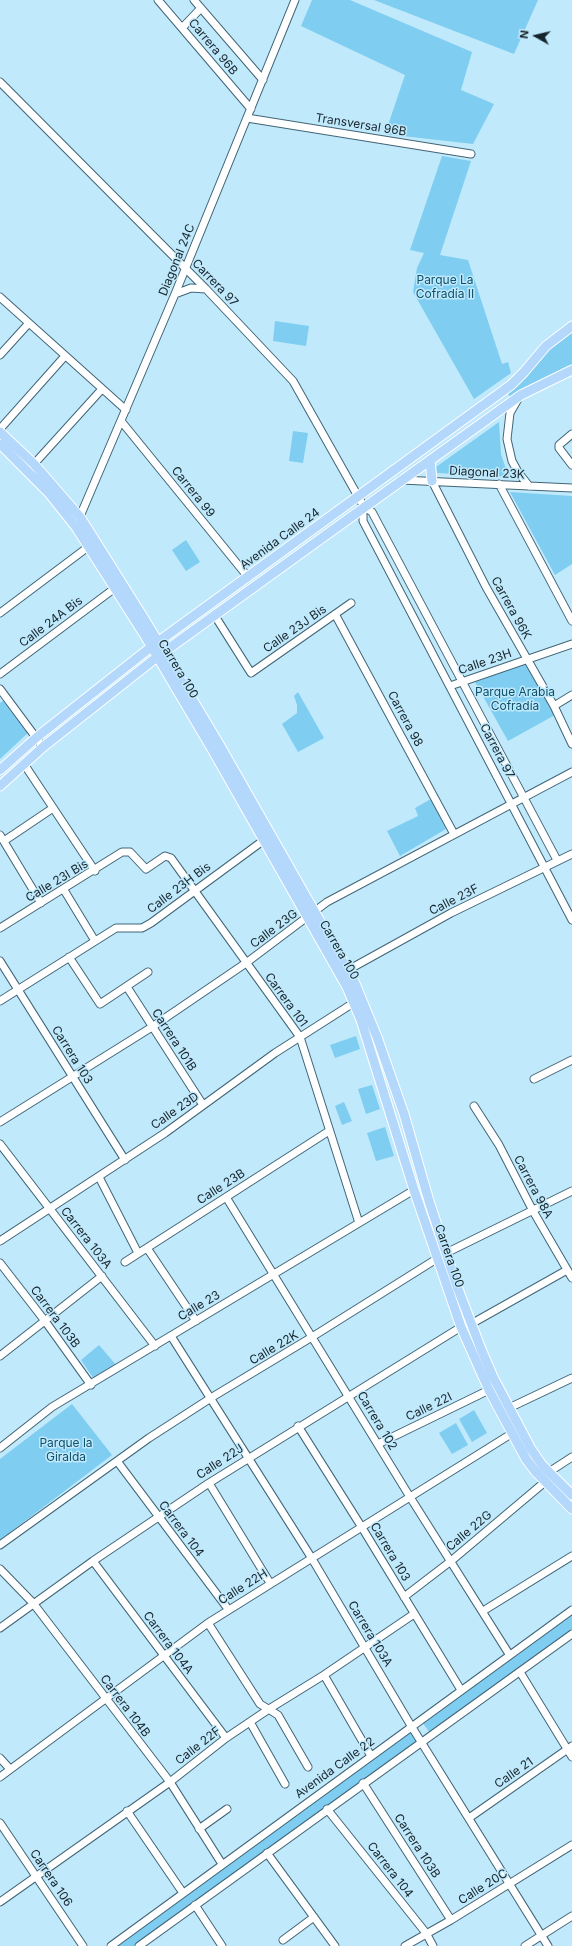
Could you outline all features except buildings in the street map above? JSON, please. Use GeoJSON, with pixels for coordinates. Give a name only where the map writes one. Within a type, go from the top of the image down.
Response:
{"type":"FeatureCollection","features":[{"type":"Feature","properties":{"kind":"main road","name":"Avenida Calle 24"},"geometry":{"type":"LineString","coordinates":[[0,770],[37,737],[155,645],[511,385],[546,346],[572,326]]}},
{"type":"Feature","properties":{"kind":"main road","name":"Avenida Calle 24"},"geometry":{"type":"LineString","coordinates":[[0,786],[43,747],[161,655],[401,480],[521,395],[572,370]]}},
{"type":"Feature","properties":{"kind":"main road","name":"Carrera 100"},"geometry":{"type":"LineString","coordinates":[[0,431],[34,464],[80,517],[359,1000],[414,1190],[461,1327],[489,1390],[511,1434],[526,1459],[547,1477],[572,1494]]}},
{"type":"Feature","properties":{"kind":"main road","name":"Carrera 100"},"geometry":{"type":"LineString","coordinates":[[0,444],[43,488],[76,527],[115,588],[155,645]]}},
{"type":"Feature","properties":{"kind":"main road"},"geometry":{"type":"LineString","coordinates":[[430,460],[432,481]]}},
{"type":"Feature","properties":{"kind":"main road","name":"Carrera 100"},"geometry":{"type":"LineString","coordinates":[[161,655],[264,840],[311,915],[348,970],[404,1114],[446,1253],[471,1324],[509,1408],[531,1449],[547,1477],[572,1509]]}},
{"type":"Feature","properties":{"kind":"street","name":"Carrera 96B"},"geometry":{"type":"LineString","coordinates":[[158,0],[251,109]]}},
{"type":"Feature","properties":{"kind":"street"},"geometry":{"type":"LineString","coordinates":[[194,0],[263,80]]}},
{"type":"Feature","properties":{"kind":"street","name":"Diagonal 24C"},"geometry":{"type":"LineString","coordinates":[[76,527],[186,268],[295,0]]}},
{"type":"Feature","properties":{"kind":"street"},"geometry":{"type":"LineString","coordinates":[[182,28],[201,8]]}},
{"type":"Feature","properties":{"kind":"street","name":"Carrera 97"},"geometry":{"type":"LineString","coordinates":[[0,82],[186,268],[292,381],[364,507],[373,514],[558,860]]}},
{"type":"Feature","properties":{"kind":"street","name":"Transversal 96B"},"geometry":{"type":"LineString","coordinates":[[247,118],[471,154]]}},
{"type":"Feature","properties":{"kind":"street"},"geometry":{"type":"LineString","coordinates":[[175,294],[191,288],[206,289]]}},
{"type":"Feature","properties":{"kind":"street"},"geometry":{"type":"LineString","coordinates":[[0,297],[126,410]]}},
{"type":"Feature","properties":{"kind":"street"},"geometry":{"type":"LineString","coordinates":[[0,355],[29,323]]}},
{"type":"Feature","properties":{"kind":"street"},"geometry":{"type":"LineString","coordinates":[[0,431],[65,356]]}},
{"type":"Feature","properties":{"kind":"street"},"geometry":{"type":"LineString","coordinates":[[34,464],[102,389]]}},
{"type":"Feature","properties":{"kind":"street"},"geometry":{"type":"LineString","coordinates":[[521,395],[510,413],[506,436],[512,461],[518,472],[529,486]]}},
{"type":"Feature","properties":{"kind":"street","name":"Carrera 99"},"geometry":{"type":"LineString","coordinates":[[121,421],[248,577]]}},
{"type":"Feature","properties":{"kind":"street"},"geometry":{"type":"LineString","coordinates":[[572,434],[560,443],[559,448],[572,465]]}},
{"type":"Feature","properties":{"kind":"street","name":"Diagonal 23K"},"geometry":{"type":"LineString","coordinates":[[401,480],[572,488]]}},
{"type":"Feature","properties":{"kind":"street","name":"Carrera 96K"},"geometry":{"type":"LineString","coordinates":[[432,481],[486,587],[526,660],[554,706],[572,744]]}},
{"type":"Feature","properties":{"kind":"street"},"geometry":{"type":"LineString","coordinates":[[499,484],[572,621]]}},
{"type":"Feature","properties":{"kind":"street","name":"Carrera 97"},"geometry":{"type":"LineString","coordinates":[[364,507],[363,521],[572,920]]}},
{"type":"Feature","properties":{"kind":"street"},"geometry":{"type":"LineString","coordinates":[[0,613],[88,547]]}},
{"type":"Feature","properties":{"kind":"street","name":"Calle 24A Bis"},"geometry":{"type":"LineString","coordinates":[[0,674],[115,588]]}},
{"type":"Feature","properties":{"kind":"street","name":"Calle 23J Bis"},"geometry":{"type":"LineString","coordinates":[[215,616],[251,672],[351,603]]}},
{"type":"Feature","properties":{"kind":"street","name":"Carrera 98"},"geometry":{"type":"LineString","coordinates":[[335,614],[454,834]]}},
{"type":"Feature","properties":{"kind":"street","name":"Calle 23H"},"geometry":{"type":"LineString","coordinates":[[450,686],[572,644]]}},
{"type":"Feature","properties":{"kind":"street"},"geometry":{"type":"LineString","coordinates":[[0,689],[2,697],[37,737],[43,747]]}},
{"type":"Feature","properties":{"kind":"street"},"geometry":{"type":"LineString","coordinates":[[554,706],[572,695]]}},
{"type":"Feature","properties":{"kind":"street"},"geometry":{"type":"LineString","coordinates":[[24,764],[95,871]]}},
{"type":"Feature","properties":{"kind":"street","name":"Calle 23G"},"geometry":{"type":"LineString","coordinates":[[0,1122],[152,1027],[246,963],[335,897],[572,772]]}},
{"type":"Feature","properties":{"kind":"street"},"geometry":{"type":"LineString","coordinates":[[41,903],[2,838],[53,808]]}},
{"type":"Feature","properties":{"kind":"street","name":"Calle 23H Bis"},"geometry":{"type":"LineString","coordinates":[[0,1001],[116,928],[142,928],[151,923],[264,840]]}},
{"type":"Feature","properties":{"kind":"street","name":"Calle 23I Bis"},"geometry":{"type":"LineString","coordinates":[[0,928],[126,851],[130,852],[146,869],[168,856]]}},
{"type":"Feature","properties":{"kind":"street","name":"Calle 23F"},"geometry":{"type":"LineString","coordinates":[[348,970],[451,913],[544,866],[572,854]]}},
{"type":"Feature","properties":{"kind":"street","name":"Carrera 101"},"geometry":{"type":"LineString","coordinates":[[168,856],[171,858],[300,1037],[359,1223]]}},
{"type":"Feature","properties":{"kind":"street"},"geometry":{"type":"LineString","coordinates":[[64,890],[95,941]]}},
{"type":"Feature","properties":{"kind":"street"},"geometry":{"type":"LineString","coordinates":[[69,957],[100,1004],[148,972]]}},
{"type":"Feature","properties":{"kind":"street","name":"Carrera 103"},"geometry":{"type":"LineString","coordinates":[[0,961],[124,1160]]}},
{"type":"Feature","properties":{"kind":"street","name":"Carrera 101B"},"geometry":{"type":"LineString","coordinates":[[127,987],[203,1105]]}},
{"type":"Feature","properties":{"kind":"street","name":"Calle 23D"},"geometry":{"type":"LineString","coordinates":[[0,1241],[124,1160],[300,1037],[359,1000]]}},
{"type":"Feature","properties":{"kind":"street"},"geometry":{"type":"LineString","coordinates":[[534,1080],[572,1060]]}},
{"type":"Feature","properties":{"kind":"street","name":"Carrera 98A"},"geometry":{"type":"LineString","coordinates":[[474,1106],[499,1145],[572,1278]]}},
{"type":"Feature","properties":{"kind":"street","name":"Calle 23B"},"geometry":{"type":"LineString","coordinates":[[125,1262],[329,1131]]}},
{"type":"Feature","properties":{"kind":"street","name":"Carrera 103A"},"geometry":{"type":"LineString","coordinates":[[0,1144],[155,1346]]}},
{"type":"Feature","properties":{"kind":"street"},"geometry":{"type":"LineString","coordinates":[[99,1177],[138,1253]]}},
{"type":"Feature","properties":{"kind":"street","name":"Calle 23"},"geometry":{"type":"LineString","coordinates":[[1,1446],[52,1407],[414,1190]]}},
{"type":"Feature","properties":{"kind":"street","name":"Calle 22K"},"geometry":{"type":"LineString","coordinates":[[0,1545],[149,1438],[211,1398],[446,1253],[572,1191]]}},
{"type":"Feature","properties":{"kind":"street","name":"Carrera 102"},"geometry":{"type":"LineString","coordinates":[[226,1197],[509,1654]]}},
{"type":"Feature","properties":{"kind":"street"},"geometry":{"type":"LineString","coordinates":[[147,1248],[196,1321]]}},
{"type":"Feature","properties":{"kind":"street","name":"Carrera 103B"},"geometry":{"type":"LineString","coordinates":[[0,1263],[45,1321],[91,1385]]}},
{"type":"Feature","properties":{"kind":"street"},"geometry":{"type":"LineString","coordinates":[[471,1324],[567,1270]]}},
{"type":"Feature","properties":{"kind":"street"},"geometry":{"type":"LineString","coordinates":[[0,1356],[102,1276]]}},
{"type":"Feature","properties":{"kind":"street","name":"Calle 22J"},"geometry":{"type":"LineString","coordinates":[[0,1628],[93,1561],[208,1483],[298,1426],[461,1327]]}},
{"type":"Feature","properties":{"kind":"street","name":"Carrera 103A"},"geometry":{"type":"LineString","coordinates":[[171,1336],[311,1558],[412,1727],[548,1946]]}},
{"type":"Feature","properties":{"kind":"street"},"geometry":{"type":"LineString","coordinates":[[509,1408],[572,1378]]}},
{"type":"Feature","properties":{"kind":"street","name":"Calle 22I"},"geometry":{"type":"LineString","coordinates":[[378,1444],[489,1390]]}},
{"type":"Feature","properties":{"kind":"street","name":"Carrera 103"},"geometry":{"type":"LineString","coordinates":[[298,1426],[461,1690]]}},
{"type":"Feature","properties":{"kind":"street","name":"Calle 22H"},"geometry":{"type":"LineString","coordinates":[[0,1777],[163,1654],[228,1609],[511,1434]]}},
{"type":"Feature","properties":{"kind":"street","name":"Calle 22G"},"geometry":{"type":"LineString","coordinates":[[404,1597],[451,1561],[572,1457]]}},
{"type":"Feature","properties":{"kind":"street","name":"Carrera 104"},"geometry":{"type":"LineString","coordinates":[[117,1461],[228,1609]]}},
{"type":"Feature","properties":{"kind":"street"},"geometry":{"type":"LineString","coordinates":[[208,1483],[270,1583]]}},
{"type":"Feature","properties":{"kind":"street"},"geometry":{"type":"LineString","coordinates":[[483,1611],[572,1556]]}},
{"type":"Feature","properties":{"kind":"street","name":"Carrera 104A"},"geometry":{"type":"LineString","coordinates":[[93,1561],[226,1738]]}},
{"type":"Feature","properties":{"kind":"street","name":"Carrera 104B"},"geometry":{"type":"LineString","coordinates":[[0,1569],[33,1603],[170,1782],[199,1830],[222,1864]]}},
{"type":"Feature","properties":{"kind":"street","name":"Avenida Calle 22"},"geometry":{"type":"LineString","coordinates":[[111,1946],[412,1727],[509,1654],[572,1610]]}},
{"type":"Feature","properties":{"kind":"street","name":"Calle 22F"},"geometry":{"type":"LineString","coordinates":[[0,1902],[170,1782],[226,1738],[324,1675],[414,1614]]}},
{"type":"Feature","properties":{"kind":"street"},"geometry":{"type":"LineString","coordinates":[[208,1623],[260,1704],[278,1715],[308,1767]]}},
{"type":"Feature","properties":{"kind":"street"},"geometry":{"type":"LineString","coordinates":[[139,1946],[572,1634]]}},
{"type":"Feature","properties":{"kind":"street"},"geometry":{"type":"LineString","coordinates":[[520,1672],[570,1747],[572,1757]]}},
{"type":"Feature","properties":{"kind":"street"},"geometry":{"type":"LineString","coordinates":[[324,1675],[371,1756]]}},
{"type":"Feature","properties":{"kind":"street"},"geometry":{"type":"LineString","coordinates":[[250,1722],[285,1784]]}},
{"type":"Feature","properties":{"kind":"street","name":"Calle 21"},"geometry":{"type":"LineString","coordinates":[[469,1818],[570,1747]]}},
{"type":"Feature","properties":{"kind":"street"},"geometry":{"type":"LineString","coordinates":[[0,1758],[10,1769]]}},
{"type":"Feature","properties":{"kind":"street","name":"Carrera 103B"},"geometry":{"type":"LineString","coordinates":[[364,1783],[451,1920]]}},
{"type":"Feature","properties":{"kind":"street"},"geometry":{"type":"LineString","coordinates":[[199,1830],[227,1810]]}},
{"type":"Feature","properties":{"kind":"street","name":"Carrera 104"},"geometry":{"type":"LineString","coordinates":[[328,1810],[426,1933],[433,1946]]}},
{"type":"Feature","properties":{"kind":"street"},"geometry":{"type":"LineString","coordinates":[[128,1811],[184,1892]]}},
{"type":"Feature","properties":{"kind":"street","name":"Carrera 106"},"geometry":{"type":"LineString","coordinates":[[0,1823],[83,1946]]}},
{"type":"Feature","properties":{"kind":"street","name":"Calle 20C"},"geometry":{"type":"LineString","coordinates":[[406,1946],[572,1845]]}},
{"type":"Feature","properties":{"kind":"street"},"geometry":{"type":"LineString","coordinates":[[267,1854],[335,1946]]}},
{"type":"Feature","properties":{"kind":"street"},"geometry":{"type":"LineString","coordinates":[[195,1905],[222,1946]]}},
{"type":"Feature","properties":{"kind":"street"},"geometry":{"type":"LineString","coordinates":[[525,1946],[572,1916]]}},
{"type":"Feature","properties":{"kind":"street"},"geometry":{"type":"LineString","coordinates":[[284,1940],[314,1917]]}},
{"type":"Feature","properties":{"kind":"green space"},"geometry":{"type":"Polygon","coordinates":[[[312,0],[350,0],[472,52],[461,90],[494,104],[473,144],[385,134],[405,75],[301,26],[312,0]]]}},
{"type":"Feature","properties":{"kind":"green space"},"geometry":{"type":"Polygon","coordinates":[[[374,0],[538,0],[514,54],[374,0]]]}},
{"type":"Feature","properties":{"kind":"green space","name":"Parque La Cofradía II"},"geometry":{"type":"Polygon","coordinates":[[[442,156],[471,161],[440,255],[468,260],[502,364],[508,362],[511,373],[474,399],[413,292],[417,268],[424,253],[410,250],[442,156]]]}},
{"type":"Feature","properties":{"kind":"green space"},"geometry":{"type":"Polygon","coordinates":[[[275,321],[309,326],[306,346],[273,341],[275,321]]]}},
{"type":"Feature","properties":{"kind":"green space"},"geometry":{"type":"Polygon","coordinates":[[[572,332],[572,365],[510,397],[507,392],[551,347],[572,332]]]}},
{"type":"Feature","properties":{"kind":"green space"},"geometry":{"type":"Polygon","coordinates":[[[499,422],[501,454],[505,466],[512,477],[437,473],[436,467],[499,422]]]}},
{"type":"Feature","properties":{"kind":"green space"},"geometry":{"type":"Polygon","coordinates":[[[293,431],[308,433],[303,463],[289,461],[293,431]]]}},
{"type":"Feature","properties":{"kind":"green space"},"geometry":{"type":"Polygon","coordinates":[[[510,492],[572,496],[572,564],[555,575],[510,492]]]}},
{"type":"Feature","properties":{"kind":"green space"},"geometry":{"type":"Polygon","coordinates":[[[186,540],[200,562],[186,571],[172,550],[186,540]]]}},
{"type":"Feature","properties":{"kind":"green space","name":"Parque Arabia Cofradía"},"geometry":{"type":"Polygon","coordinates":[[[525,663],[555,715],[508,741],[475,682],[525,663]]]}},
{"type":"Feature","properties":{"kind":"green space"},"geometry":{"type":"Polygon","coordinates":[[[298,692],[324,738],[298,752],[282,724],[297,713],[297,705],[294,696],[298,692]]]}},
{"type":"Feature","properties":{"kind":"green space"},"geometry":{"type":"Polygon","coordinates":[[[4,700],[30,731],[0,759],[0,703],[4,700]]]}},
{"type":"Feature","properties":{"kind":"green space"},"geometry":{"type":"Polygon","coordinates":[[[431,799],[446,829],[400,856],[387,831],[418,816],[415,808],[431,799]]]}},
{"type":"Feature","properties":{"kind":"green space"},"geometry":{"type":"Polygon","coordinates":[[[356,1036],[360,1049],[335,1058],[330,1045],[356,1036]]]}},
{"type":"Feature","properties":{"kind":"green space"},"geometry":{"type":"Polygon","coordinates":[[[372,1085],[380,1109],[366,1114],[358,1089],[372,1085]]]}},
{"type":"Feature","properties":{"kind":"green space"},"geometry":{"type":"Polygon","coordinates":[[[344,1102],[352,1121],[342,1125],[335,1106],[344,1102]]]}},
{"type":"Feature","properties":{"kind":"green space"},"geometry":{"type":"Polygon","coordinates":[[[385,1127],[394,1156],[376,1161],[367,1133],[385,1127]]]}},
{"type":"Feature","properties":{"kind":"green space"},"geometry":{"type":"Polygon","coordinates":[[[99,1345],[117,1366],[94,1379],[81,1360],[99,1345]]]}},
{"type":"Feature","properties":{"kind":"green space","name":"Parque la Giralda"},"geometry":{"type":"Polygon","coordinates":[[[72,1404],[112,1455],[0,1540],[0,1459],[72,1404]]]}},
{"type":"Feature","properties":{"kind":"green space"},"geometry":{"type":"Polygon","coordinates":[[[474,1410],[487,1433],[472,1442],[459,1419],[474,1410]]]}},
{"type":"Feature","properties":{"kind":"green space"},"geometry":{"type":"Polygon","coordinates":[[[456,1423],[468,1445],[452,1454],[439,1433],[456,1423]]]}},
{"type":"Feature","properties":{"kind":"green space"},"geometry":{"type":"Polygon","coordinates":[[[572,1613],[572,1629],[430,1733],[422,1722],[572,1613]]]}},
{"type":"Feature","properties":{"kind":"green space"},"geometry":{"type":"Polygon","coordinates":[[[411,1730],[418,1741],[286,1835],[135,1946],[116,1946],[411,1730]]]}}]}
